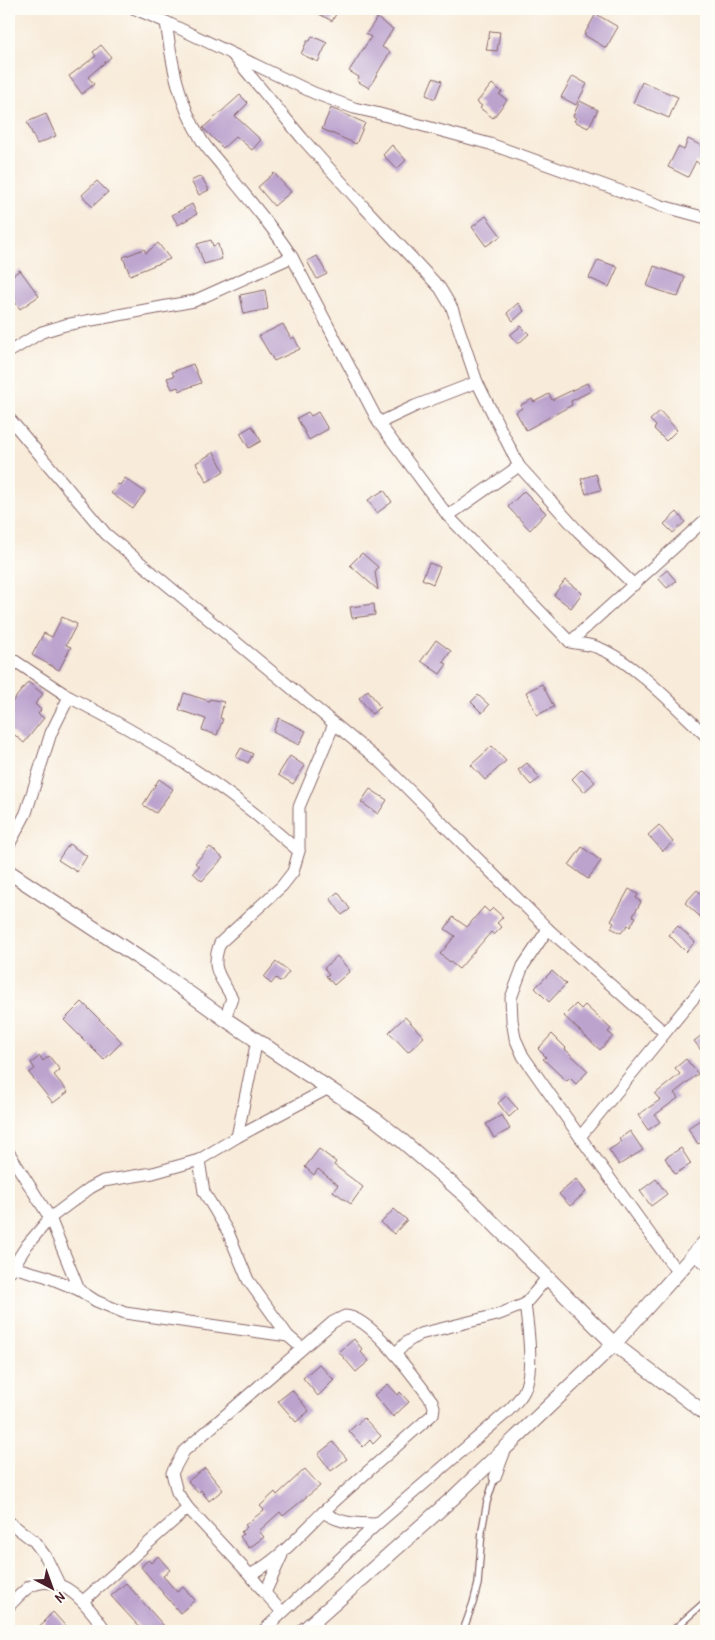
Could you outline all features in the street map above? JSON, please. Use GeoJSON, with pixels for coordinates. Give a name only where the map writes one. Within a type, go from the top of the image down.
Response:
{"type":"FeatureCollection","features":[{"type":"Feature","properties":{"kind":"street"},"geometry":{"type":"LineString","coordinates":[[139,10],[314,93],[354,108],[490,144],[662,206],[706,218]]}},
{"type":"Feature","properties":{"kind":"street"},"geometry":{"type":"LineString","coordinates":[[166,22],[174,74],[186,108],[201,139],[280,238],[379,423],[448,516],[570,642],[595,647],[610,653],[654,687],[706,736]]}},
{"type":"Feature","properties":{"kind":"street"},"geometry":{"type":"LineString","coordinates":[[232,54],[302,138],[440,288],[452,308],[477,382],[519,466],[578,531],[634,585]]}},
{"type":"Feature","properties":{"kind":"street"},"geometry":{"type":"LineString","coordinates":[[9,352],[42,332],[65,325],[194,301],[292,258]]}},
{"type":"Feature","properties":{"kind":"street"},"geometry":{"type":"LineString","coordinates":[[379,423],[415,406],[477,382]]}},
{"type":"Feature","properties":{"kind":"street"},"geometry":{"type":"LineString","coordinates":[[9,418],[106,534],[384,765],[548,929],[665,1034]]}},
{"type":"Feature","properties":{"kind":"street"},"geometry":{"type":"LineString","coordinates":[[448,516],[519,466]]}},
{"type":"Feature","properties":{"kind":"street"},"geometry":{"type":"LineString","coordinates":[[570,642],[706,520]]}},
{"type":"Feature","properties":{"kind":"street"},"geometry":{"type":"LineString","coordinates":[[9,656],[69,697],[112,719],[182,762],[249,809],[300,851]]}},
{"type":"Feature","properties":{"kind":"street"},"geometry":{"type":"LineString","coordinates":[[9,845],[26,812],[51,733],[69,697]]}},
{"type":"Feature","properties":{"kind":"street"},"geometry":{"type":"LineString","coordinates":[[225,1019],[232,998],[215,967],[215,956],[220,943],[282,886],[293,872],[300,851],[299,807],[334,724]]}},
{"type":"Feature","properties":{"kind":"street"},"geometry":{"type":"LineString","coordinates":[[9,872],[151,966],[225,1019],[376,1120],[431,1164],[467,1197],[614,1344],[706,1414]]}},
{"type":"Feature","properties":{"kind":"street"},"geometry":{"type":"LineString","coordinates":[[548,929],[523,966],[511,998],[515,1038],[523,1056],[678,1273]]}},
{"type":"Feature","properties":{"kind":"street"},"geometry":{"type":"LineString","coordinates":[[580,1137],[706,983]]}},
{"type":"Feature","properties":{"kind":"street"},"geometry":{"type":"LineString","coordinates":[[237,1137],[257,1040]]}},
{"type":"Feature","properties":{"kind":"street"},"geometry":{"type":"LineString","coordinates":[[288,1336],[125,1313],[96,1301],[79,1290],[45,1276],[10,1268],[50,1218],[90,1188],[103,1181],[153,1173],[199,1160],[237,1137],[329,1088]]}},
{"type":"Feature","properties":{"kind":"street"},"geometry":{"type":"LineString","coordinates":[[9,1152],[50,1218],[79,1290]]}},
{"type":"Feature","properties":{"kind":"street"},"geometry":{"type":"LineString","coordinates":[[199,1160],[204,1192],[228,1232],[248,1280],[288,1336],[302,1348]]}},
{"type":"Feature","properties":{"kind":"street"},"geometry":{"type":"LineString","coordinates":[[303,1631],[453,1498],[507,1444],[614,1344],[706,1241]]}},
{"type":"Feature","properties":{"kind":"street"},"geometry":{"type":"LineString","coordinates":[[694,1255],[706,1264]]}},
{"type":"Feature","properties":{"kind":"street"},"geometry":{"type":"LineString","coordinates":[[395,1354],[407,1342],[420,1334],[497,1315],[524,1304],[547,1278]]}},
{"type":"Feature","properties":{"kind":"street"},"geometry":{"type":"LineString","coordinates":[[263,1631],[378,1524],[506,1413],[524,1392],[529,1370],[530,1339],[524,1304]]}},
{"type":"Feature","properties":{"kind":"street"},"geometry":{"type":"LineString","coordinates":[[250,1576],[284,1551],[323,1512],[433,1414],[434,1407],[432,1401],[395,1354],[380,1337],[353,1316],[345,1316],[333,1322],[302,1348],[184,1451],[172,1473],[177,1492],[188,1508],[282,1612]]}},
{"type":"Feature","properties":{"kind":"street"},"geometry":{"type":"LineString","coordinates":[[495,1477],[507,1444]]}},
{"type":"Feature","properties":{"kind":"street"},"geometry":{"type":"LineString","coordinates":[[84,1601],[188,1508]]}},
{"type":"Feature","properties":{"kind":"street"},"geometry":{"type":"LineString","coordinates":[[323,1512],[335,1519],[353,1524],[378,1524]]}},
{"type":"Feature","properties":{"kind":"street"},"geometry":{"type":"LineString","coordinates":[[9,1522],[34,1541],[46,1557],[59,1584]]}},
{"type":"Feature","properties":{"kind":"street"},"geometry":{"type":"LineString","coordinates":[[265,1593],[284,1551]]}},
{"type":"Feature","properties":{"kind":"street"},"geometry":{"type":"LineString","coordinates":[[9,1606],[29,1588],[45,1582],[59,1584],[84,1601],[106,1631]]}},
{"type":"Feature","properties":{"kind":"lane"},"geometry":{"type":"LineString","coordinates":[[463,1631],[478,1584],[482,1530],[487,1502],[495,1477]]}},
{"type":"Feature","properties":{"kind":"lane"},"geometry":{"type":"LineString","coordinates":[[672,1631],[706,1601]]}},
{"type":"Feature","properties":{"kind":"building"},"geometry":{"type":"Polygon","coordinates":[[[310,9],[339,9],[332,21],[310,9]]]}},
{"type":"Feature","properties":{"kind":"building"},"geometry":{"type":"Polygon","coordinates":[[[596,14],[618,27],[606,48],[584,35],[596,14]]]}},
{"type":"Feature","properties":{"kind":"building"},"geometry":{"type":"Polygon","coordinates":[[[377,18],[393,29],[382,47],[390,52],[369,88],[357,81],[359,77],[349,71],[371,37],[366,34],[377,18]]]}},
{"type":"Feature","properties":{"kind":"building"},"geometry":{"type":"Polygon","coordinates":[[[490,31],[500,32],[497,51],[486,50],[490,31]]]}},
{"type":"Feature","properties":{"kind":"building"},"geometry":{"type":"Polygon","coordinates":[[[312,36],[327,43],[318,62],[301,54],[307,41],[310,41],[312,36]]]}},
{"type":"Feature","properties":{"kind":"building"},"geometry":{"type":"Polygon","coordinates":[[[101,45],[111,57],[88,77],[94,84],[82,94],[69,76],[96,56],[93,52],[101,45]]]}},
{"type":"Feature","properties":{"kind":"building"},"geometry":{"type":"Polygon","coordinates":[[[573,76],[587,84],[576,105],[561,97],[573,76]]]}},
{"type":"Feature","properties":{"kind":"building"},"geometry":{"type":"Polygon","coordinates":[[[433,78],[442,81],[435,99],[426,95],[433,78]]]}},
{"type":"Feature","properties":{"kind":"building"},"geometry":{"type":"Polygon","coordinates":[[[642,82],[678,97],[669,118],[633,103],[642,82]]]}},
{"type":"Feature","properties":{"kind":"building"},"geometry":{"type":"Polygon","coordinates":[[[492,84],[502,92],[499,94],[507,100],[493,118],[480,108],[482,106],[477,102],[492,84]]]}},
{"type":"Feature","properties":{"kind":"building"},"geometry":{"type":"Polygon","coordinates":[[[240,95],[248,103],[235,116],[261,140],[252,150],[236,136],[223,148],[203,128],[240,95]]]}},
{"type":"Feature","properties":{"kind":"building"},"geometry":{"type":"Polygon","coordinates":[[[580,101],[598,110],[588,128],[574,121],[576,118],[573,116],[580,101]]]}},
{"type":"Feature","properties":{"kind":"building"},"geometry":{"type":"Polygon","coordinates":[[[331,108],[365,123],[356,144],[322,129],[331,108]]]}},
{"type":"Feature","properties":{"kind":"building"},"geometry":{"type":"Polygon","coordinates":[[[46,114],[56,136],[37,144],[27,122],[46,114]]]}},
{"type":"Feature","properties":{"kind":"building"},"geometry":{"type":"Polygon","coordinates":[[[688,139],[706,148],[706,171],[696,161],[688,177],[668,167],[678,147],[684,150],[688,139]]]}},
{"type":"Feature","properties":{"kind":"building"},"geometry":{"type":"Polygon","coordinates":[[[392,145],[406,160],[397,169],[383,155],[392,145]]]}},
{"type":"Feature","properties":{"kind":"building"},"geometry":{"type":"Polygon","coordinates":[[[274,173],[291,192],[274,206],[258,187],[274,173]]]}},
{"type":"Feature","properties":{"kind":"building"},"geometry":{"type":"Polygon","coordinates":[[[201,176],[209,190],[199,195],[191,181],[201,176]]]}},
{"type":"Feature","properties":{"kind":"building"},"geometry":{"type":"Polygon","coordinates":[[[97,181],[108,192],[92,207],[82,195],[97,181]]]}},
{"type":"Feature","properties":{"kind":"building"},"geometry":{"type":"Polygon","coordinates":[[[192,204],[197,214],[178,225],[172,215],[192,204]]]}},
{"type":"Feature","properties":{"kind":"building"},"geometry":{"type":"Polygon","coordinates":[[[486,216],[501,236],[486,246],[472,227],[486,216]]]}},
{"type":"Feature","properties":{"kind":"building"},"geometry":{"type":"Polygon","coordinates":[[[211,240],[213,246],[218,244],[222,259],[204,264],[197,244],[211,240]]]}},
{"type":"Feature","properties":{"kind":"building"},"geometry":{"type":"Polygon","coordinates":[[[158,243],[170,259],[130,275],[123,257],[144,249],[146,253],[158,243]]]}},
{"type":"Feature","properties":{"kind":"building"},"geometry":{"type":"Polygon","coordinates":[[[317,256],[327,274],[317,279],[307,261],[317,256]]]}},
{"type":"Feature","properties":{"kind":"building"},"geometry":{"type":"Polygon","coordinates":[[[598,260],[618,267],[609,287],[589,278],[598,260]]]}},
{"type":"Feature","properties":{"kind":"building"},"geometry":{"type":"Polygon","coordinates":[[[654,266],[685,277],[678,297],[647,286],[654,266]]]}},
{"type":"Feature","properties":{"kind":"building"},"geometry":{"type":"Polygon","coordinates":[[[20,270],[39,296],[20,309],[9,294],[9,278],[20,270]]]}},
{"type":"Feature","properties":{"kind":"building"},"geometry":{"type":"Polygon","coordinates":[[[265,290],[268,309],[244,314],[240,295],[265,290]]]}},
{"type":"Feature","properties":{"kind":"building"},"geometry":{"type":"Polygon","coordinates":[[[518,303],[524,311],[513,321],[507,313],[518,303]]]}},
{"type":"Feature","properties":{"kind":"building"},"geometry":{"type":"Polygon","coordinates":[[[283,324],[291,339],[294,337],[300,349],[274,361],[259,336],[283,324]]]}},
{"type":"Feature","properties":{"kind":"building"},"geometry":{"type":"Polygon","coordinates":[[[521,326],[529,334],[518,344],[510,335],[521,326]]]}},
{"type":"Feature","properties":{"kind":"building"},"geometry":{"type":"Polygon","coordinates":[[[193,364],[201,383],[179,391],[178,387],[172,389],[167,378],[174,376],[172,372],[193,364]]]}},
{"type":"Feature","properties":{"kind":"building"},"geometry":{"type":"Polygon","coordinates":[[[587,383],[591,391],[571,401],[572,405],[526,430],[516,412],[522,408],[521,405],[532,399],[534,402],[549,394],[552,400],[587,383]]]}},
{"type":"Feature","properties":{"kind":"building"},"geometry":{"type":"Polygon","coordinates":[[[660,411],[677,430],[666,441],[654,429],[656,426],[650,420],[660,411]]]}},
{"type":"Feature","properties":{"kind":"building"},"geometry":{"type":"Polygon","coordinates":[[[308,412],[311,416],[318,412],[328,429],[309,440],[297,418],[308,412]]]}},
{"type":"Feature","properties":{"kind":"building"},"geometry":{"type":"Polygon","coordinates":[[[252,426],[261,441],[249,448],[240,433],[252,426]]]}},
{"type":"Feature","properties":{"kind":"building"},"geometry":{"type":"Polygon","coordinates":[[[214,452],[224,471],[207,482],[196,463],[214,452]]]}},
{"type":"Feature","properties":{"kind":"building"},"geometry":{"type":"Polygon","coordinates":[[[596,474],[601,490],[586,494],[581,479],[596,474]]]}},
{"type":"Feature","properties":{"kind":"building"},"geometry":{"type":"Polygon","coordinates":[[[125,478],[145,492],[133,509],[111,493],[125,478]]]}},
{"type":"Feature","properties":{"kind":"building"},"geometry":{"type":"Polygon","coordinates":[[[384,490],[392,502],[377,513],[368,500],[384,490]]]}},
{"type":"Feature","properties":{"kind":"building"},"geometry":{"type":"Polygon","coordinates":[[[524,491],[546,513],[530,530],[508,507],[524,491]]]}},
{"type":"Feature","properties":{"kind":"building"},"geometry":{"type":"Polygon","coordinates":[[[677,512],[685,522],[673,533],[664,524],[677,512]]]}},
{"type":"Feature","properties":{"kind":"building"},"geometry":{"type":"Polygon","coordinates":[[[362,553],[378,567],[375,572],[378,590],[350,565],[362,553]]]}},
{"type":"Feature","properties":{"kind":"building"},"geometry":{"type":"Polygon","coordinates":[[[429,563],[440,567],[433,584],[422,579],[429,563]]]}},
{"type":"Feature","properties":{"kind":"building"},"geometry":{"type":"Polygon","coordinates":[[[667,570],[676,581],[667,588],[658,578],[667,570]]]}},
{"type":"Feature","properties":{"kind":"building"},"geometry":{"type":"Polygon","coordinates":[[[565,580],[582,593],[571,608],[554,595],[565,580]]]}},
{"type":"Feature","properties":{"kind":"building"},"geometry":{"type":"Polygon","coordinates":[[[374,604],[375,615],[352,618],[350,607],[374,604]]]}},
{"type":"Feature","properties":{"kind":"building"},"geometry":{"type":"Polygon","coordinates":[[[62,617],[77,624],[66,645],[71,647],[59,670],[32,655],[44,633],[52,637],[62,617]]]}},
{"type":"Feature","properties":{"kind":"building"},"geometry":{"type":"Polygon","coordinates":[[[436,640],[451,651],[443,662],[447,664],[440,674],[421,661],[436,640]]]}},
{"type":"Feature","properties":{"kind":"building"},"geometry":{"type":"Polygon","coordinates":[[[28,682],[43,694],[35,704],[41,710],[38,714],[44,718],[24,743],[9,730],[9,706],[28,682]]]}},
{"type":"Feature","properties":{"kind":"building"},"geometry":{"type":"Polygon","coordinates":[[[542,684],[554,707],[537,715],[526,692],[542,684]]]}},
{"type":"Feature","properties":{"kind":"building"},"geometry":{"type":"Polygon","coordinates":[[[368,690],[380,707],[372,714],[359,698],[368,690]]]}},
{"type":"Feature","properties":{"kind":"building"},"geometry":{"type":"Polygon","coordinates":[[[184,693],[209,701],[210,699],[224,702],[220,718],[223,719],[217,735],[202,730],[206,719],[179,710],[184,693]]]}},
{"type":"Feature","properties":{"kind":"building"},"geometry":{"type":"Polygon","coordinates":[[[478,695],[489,705],[482,713],[471,702],[478,695]]]}},
{"type":"Feature","properties":{"kind":"building"},"geometry":{"type":"Polygon","coordinates":[[[279,718],[306,731],[299,745],[273,732],[279,718]]]}},
{"type":"Feature","properties":{"kind":"building"},"geometry":{"type":"Polygon","coordinates":[[[492,746],[506,761],[485,780],[471,765],[492,746]]]}},
{"type":"Feature","properties":{"kind":"building"},"geometry":{"type":"Polygon","coordinates":[[[241,748],[253,754],[248,763],[236,757],[241,748]]]}},
{"type":"Feature","properties":{"kind":"building"},"geometry":{"type":"Polygon","coordinates":[[[290,756],[305,766],[293,784],[278,775],[290,756]]]}},
{"type":"Feature","properties":{"kind":"building"},"geometry":{"type":"Polygon","coordinates":[[[527,763],[540,778],[531,785],[518,770],[527,763]]]}},
{"type":"Feature","properties":{"kind":"building"},"geometry":{"type":"Polygon","coordinates":[[[582,769],[595,782],[584,792],[572,779],[582,769]]]}},
{"type":"Feature","properties":{"kind":"building"},"geometry":{"type":"Polygon","coordinates":[[[159,779],[173,789],[156,813],[143,805],[159,779]]]}},
{"type":"Feature","properties":{"kind":"building"},"geometry":{"type":"Polygon","coordinates":[[[370,789],[387,800],[378,814],[361,802],[370,789]]]}},
{"type":"Feature","properties":{"kind":"building"},"geometry":{"type":"Polygon","coordinates":[[[659,825],[673,842],[663,851],[648,835],[659,825]]]}},
{"type":"Feature","properties":{"kind":"building"},"geometry":{"type":"Polygon","coordinates":[[[69,844],[87,856],[77,872],[58,860],[69,844]]]}},
{"type":"Feature","properties":{"kind":"building"},"geometry":{"type":"Polygon","coordinates":[[[210,847],[223,858],[202,881],[193,873],[199,866],[195,863],[210,847]]]}},
{"type":"Feature","properties":{"kind":"building"},"geometry":{"type":"Polygon","coordinates":[[[582,847],[601,861],[588,879],[569,865],[582,847]]]}},
{"type":"Feature","properties":{"kind":"building"},"geometry":{"type":"Polygon","coordinates":[[[629,889],[638,894],[636,898],[641,902],[633,916],[636,917],[630,927],[628,925],[621,933],[611,928],[614,923],[611,921],[629,889]]]}},
{"type":"Feature","properties":{"kind":"building"},"geometry":{"type":"Polygon","coordinates":[[[697,890],[706,898],[706,922],[685,903],[697,890]]]}},
{"type":"Feature","properties":{"kind":"building"},"geometry":{"type":"Polygon","coordinates":[[[338,892],[350,909],[342,915],[330,898],[338,892]]]}},
{"type":"Feature","properties":{"kind":"building"},"geometry":{"type":"Polygon","coordinates":[[[484,907],[489,912],[493,908],[503,917],[497,923],[502,927],[494,935],[491,932],[459,969],[440,954],[455,936],[445,929],[453,917],[467,927],[484,907]]]}},
{"type":"Feature","properties":{"kind":"building"},"geometry":{"type":"Polygon","coordinates":[[[678,926],[695,942],[686,952],[669,935],[678,926]]]}},
{"type":"Feature","properties":{"kind":"building"},"geometry":{"type":"Polygon","coordinates":[[[337,956],[350,971],[334,985],[326,976],[329,974],[324,968],[337,956]]]}},
{"type":"Feature","properties":{"kind":"building"},"geometry":{"type":"Polygon","coordinates":[[[276,962],[289,972],[281,982],[276,978],[271,984],[264,977],[276,962]]]}},
{"type":"Feature","properties":{"kind":"building"},"geometry":{"type":"Polygon","coordinates":[[[552,971],[566,984],[549,1002],[535,988],[552,971]]]}},
{"type":"Feature","properties":{"kind":"building"},"geometry":{"type":"Polygon","coordinates":[[[82,1002],[122,1042],[104,1060],[64,1020],[82,1002]]]}},
{"type":"Feature","properties":{"kind":"building"},"geometry":{"type":"Polygon","coordinates":[[[576,1004],[581,1009],[585,1005],[611,1029],[608,1032],[613,1036],[600,1050],[564,1016],[576,1004]]]}},
{"type":"Feature","properties":{"kind":"building"},"geometry":{"type":"Polygon","coordinates":[[[405,1017],[424,1037],[408,1052],[389,1032],[405,1017]]]}},
{"type":"Feature","properties":{"kind":"building"},"geometry":{"type":"Polygon","coordinates":[[[706,1032],[706,1057],[694,1041],[706,1032]]]}},
{"type":"Feature","properties":{"kind":"building"},"geometry":{"type":"Polygon","coordinates":[[[552,1034],[588,1071],[576,1084],[570,1078],[567,1081],[560,1075],[543,1059],[546,1057],[538,1049],[552,1034]]]}},
{"type":"Feature","properties":{"kind":"building"},"geometry":{"type":"Polygon","coordinates":[[[40,1056],[43,1061],[49,1056],[60,1070],[54,1075],[68,1092],[53,1103],[29,1073],[35,1069],[31,1063],[40,1056]]]}},
{"type":"Feature","properties":{"kind":"building"},"geometry":{"type":"Polygon","coordinates":[[[686,1059],[698,1074],[674,1093],[678,1098],[655,1115],[660,1122],[648,1130],[638,1115],[660,1100],[655,1094],[680,1074],[675,1068],[686,1059]]]}},
{"type":"Feature","properties":{"kind":"building"},"geometry":{"type":"Polygon","coordinates":[[[506,1096],[518,1109],[509,1117],[498,1103],[506,1096]]]}},
{"type":"Feature","properties":{"kind":"building"},"geometry":{"type":"Polygon","coordinates":[[[502,1115],[510,1129],[494,1138],[486,1124],[502,1115]]]}},
{"type":"Feature","properties":{"kind":"building"},"geometry":{"type":"Polygon","coordinates":[[[706,1116],[706,1139],[698,1144],[688,1128],[706,1116]]]}},
{"type":"Feature","properties":{"kind":"building"},"geometry":{"type":"Polygon","coordinates":[[[630,1131],[643,1150],[619,1165],[609,1150],[621,1142],[619,1139],[630,1131]]]}},
{"type":"Feature","properties":{"kind":"building"},"geometry":{"type":"Polygon","coordinates":[[[681,1148],[691,1164],[675,1174],[665,1158],[681,1148]]]}},
{"type":"Feature","properties":{"kind":"building"},"geometry":{"type":"Polygon","coordinates":[[[319,1149],[336,1162],[334,1165],[363,1187],[351,1204],[333,1191],[338,1185],[318,1169],[314,1175],[305,1167],[319,1149]]]}},
{"type":"Feature","properties":{"kind":"building"},"geometry":{"type":"Polygon","coordinates":[[[576,1179],[586,1192],[570,1206],[559,1194],[576,1179]]]}},
{"type":"Feature","properties":{"kind":"building"},"geometry":{"type":"Polygon","coordinates":[[[656,1179],[667,1194],[651,1206],[640,1191],[656,1179]]]}},
{"type":"Feature","properties":{"kind":"building"},"geometry":{"type":"Polygon","coordinates":[[[394,1209],[407,1220],[394,1234],[381,1223],[394,1209]]]}},
{"type":"Feature","properties":{"kind":"building"},"geometry":{"type":"Polygon","coordinates":[[[354,1339],[362,1349],[360,1351],[369,1361],[356,1372],[339,1352],[354,1339]]]}},
{"type":"Feature","properties":{"kind":"building"},"geometry":{"type":"Polygon","coordinates":[[[319,1364],[334,1380],[318,1396],[303,1378],[319,1364]]]}},
{"type":"Feature","properties":{"kind":"building"},"geometry":{"type":"Polygon","coordinates":[[[388,1384],[398,1395],[400,1392],[409,1402],[393,1417],[374,1395],[388,1384]]]}},
{"type":"Feature","properties":{"kind":"building"},"geometry":{"type":"Polygon","coordinates":[[[292,1390],[309,1411],[296,1422],[278,1401],[292,1390]]]}},
{"type":"Feature","properties":{"kind":"building"},"geometry":{"type":"Polygon","coordinates":[[[364,1418],[381,1436],[373,1444],[370,1440],[363,1447],[349,1431],[364,1418]]]}},
{"type":"Feature","properties":{"kind":"building"},"geometry":{"type":"Polygon","coordinates":[[[333,1442],[347,1459],[331,1471],[318,1454],[333,1442]]]}},
{"type":"Feature","properties":{"kind":"building"},"geometry":{"type":"Polygon","coordinates":[[[205,1468],[223,1490],[209,1501],[201,1490],[198,1493],[188,1481],[205,1468]]]}},
{"type":"Feature","properties":{"kind":"building"},"geometry":{"type":"Polygon","coordinates":[[[305,1469],[320,1486],[283,1516],[280,1512],[259,1531],[264,1537],[249,1548],[240,1537],[243,1534],[241,1532],[247,1527],[245,1525],[264,1510],[260,1506],[275,1492],[277,1495],[305,1469]]]}},
{"type":"Feature","properties":{"kind":"building"},"geometry":{"type":"Polygon","coordinates":[[[158,1556],[170,1570],[163,1576],[177,1592],[183,1587],[195,1600],[180,1613],[141,1567],[148,1560],[151,1563],[158,1556]]]}},
{"type":"Feature","properties":{"kind":"building"},"geometry":{"type":"Polygon","coordinates":[[[126,1583],[164,1626],[158,1631],[143,1631],[111,1596],[126,1583]]]}},
{"type":"Feature","properties":{"kind":"building"},"geometry":{"type":"Polygon","coordinates":[[[53,1612],[70,1631],[35,1631],[45,1622],[53,1612]]]}}]}
